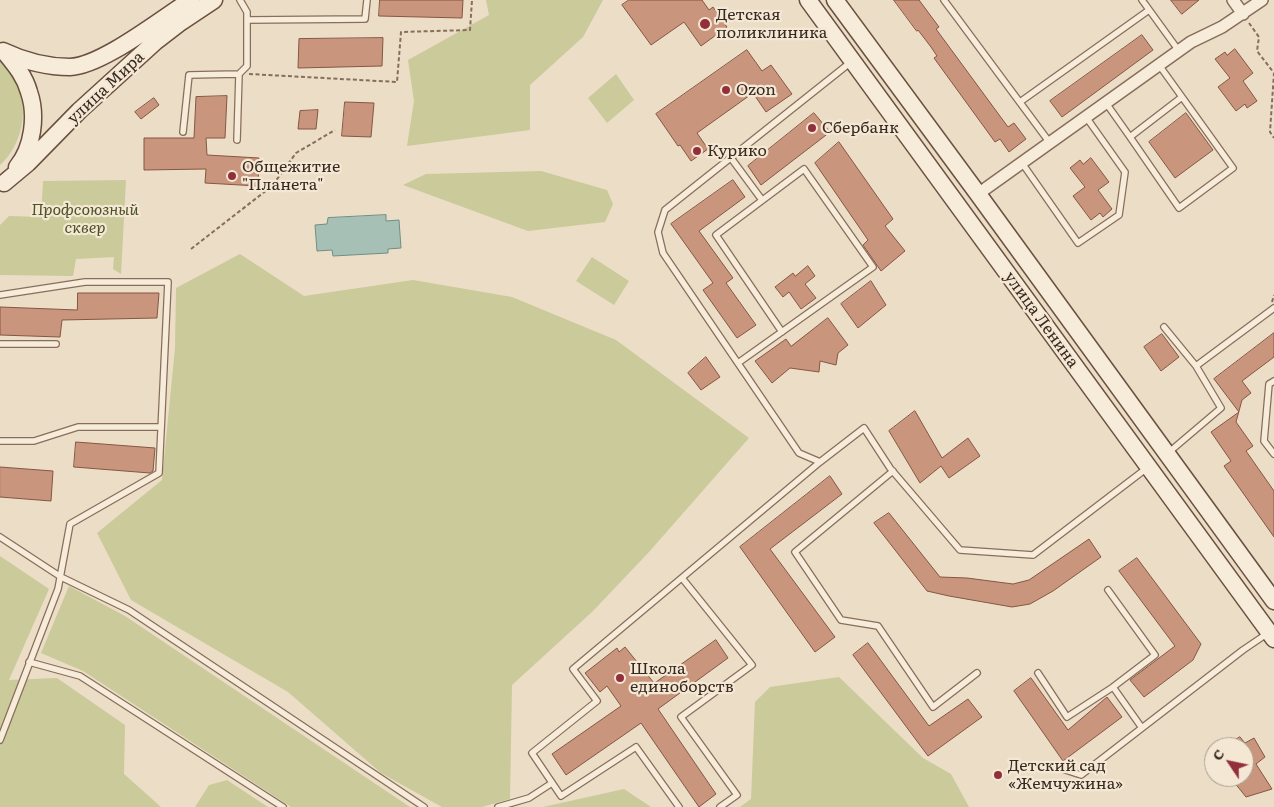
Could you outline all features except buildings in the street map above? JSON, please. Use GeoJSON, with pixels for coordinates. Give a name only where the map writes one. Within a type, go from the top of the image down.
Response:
{"type":"FeatureCollection","features":[{"type":"Feature","properties":{"kind":"main road","name":"улица Мира"},"geometry":{"type":"LineString","coordinates":[[1,50],[26,61],[71,67],[100,59],[176,12],[191,0]]}},
{"type":"Feature","properties":{"kind":"main road","name":"улица Мира"},"geometry":{"type":"LineString","coordinates":[[2,184],[28,163],[154,42],[176,12],[214,0]]}},
{"type":"Feature","properties":{"kind":"main road","name":"улица Ленина"},"geometry":{"type":"LineString","coordinates":[[808,0],[1272,634]]}},
{"type":"Feature","properties":{"kind":"main road","name":"улица Ленина"},"geometry":{"type":"LineString","coordinates":[[835,0],[1274,601]]}},
{"type":"Feature","properties":{"kind":"main road"},"geometry":{"type":"LineString","coordinates":[[852,60],[870,47]]}},
{"type":"Feature","properties":{"kind":"main road"},"geometry":{"type":"LineString","coordinates":[[1,50],[19,69],[30,92],[33,117],[30,141],[20,164],[2,184]]}},
{"type":"Feature","properties":{"kind":"main road"},"geometry":{"type":"LineString","coordinates":[[960,209],[978,194]]}},
{"type":"Feature","properties":{"kind":"main road"},"geometry":{"type":"LineString","coordinates":[[1149,467],[1166,454]]}},
{"type":"Feature","properties":{"kind":"street"},"geometry":{"type":"LineString","coordinates":[[1233,0],[1243,14]]}},
{"type":"Feature","properties":{"kind":"street"},"geometry":{"type":"LineString","coordinates":[[978,194],[1191,42],[1222,27],[1262,0]]}},
{"type":"Feature","properties":{"kind":"lane"},"geometry":{"type":"LineString","coordinates":[[183,132],[189,75],[239,74],[247,66],[247,12],[240,0]]}},
{"type":"Feature","properties":{"kind":"lane"},"geometry":{"type":"LineString","coordinates":[[247,20],[365,19],[367,0]]}},
{"type":"Feature","properties":{"kind":"lane"},"geometry":{"type":"LineString","coordinates":[[944,0],[1050,143]]}},
{"type":"Feature","properties":{"kind":"lane"},"geometry":{"type":"LineString","coordinates":[[1142,0],[1179,51]]}},
{"type":"Feature","properties":{"kind":"lane"},"geometry":{"type":"LineString","coordinates":[[1020,102],[1149,10]]}},
{"type":"Feature","properties":{"kind":"lane"},"geometry":{"type":"LineString","coordinates":[[820,462],[799,453],[663,253],[658,232],[665,210],[852,60]]}},
{"type":"Feature","properties":{"kind":"lane"},"geometry":{"type":"LineString","coordinates":[[1106,103],[1179,208],[1233,168],[1159,65]]}},
{"type":"Feature","properties":{"kind":"lane"},"geometry":{"type":"LineString","coordinates":[[238,140],[239,74]]}},
{"type":"Feature","properties":{"kind":"lane"},"geometry":{"type":"LineString","coordinates":[[1130,137],[1182,98]]}},
{"type":"Feature","properties":{"kind":"lane"},"geometry":{"type":"LineString","coordinates":[[1022,163],[1078,243],[1119,215],[1125,172],[1086,117]]}},
{"type":"Feature","properties":{"kind":"lane"},"geometry":{"type":"LineString","coordinates":[[730,158],[762,200]]}},
{"type":"Feature","properties":{"kind":"lane"},"geometry":{"type":"LineString","coordinates":[[738,363],[782,332],[873,267],[804,169],[716,236],[782,332]]}},
{"type":"Feature","properties":{"kind":"lane"},"geometry":{"type":"LineString","coordinates":[[0,296],[85,282],[168,282],[159,473],[70,524],[58,589],[0,740]]}},
{"type":"Feature","properties":{"kind":"lane"},"geometry":{"type":"LineString","coordinates":[[1196,366],[1274,308]]}},
{"type":"Feature","properties":{"kind":"lane"},"geometry":{"type":"LineString","coordinates":[[1164,327],[1196,366],[1221,408],[1166,454]]}},
{"type":"Feature","properties":{"kind":"lane"},"geometry":{"type":"LineString","coordinates":[[0,344],[56,344]]}},
{"type":"Feature","properties":{"kind":"lane"},"geometry":{"type":"LineString","coordinates":[[1274,381],[1270,384],[1264,441],[1274,454]]}},
{"type":"Feature","properties":{"kind":"lane"},"geometry":{"type":"LineString","coordinates":[[0,441],[34,441],[78,427],[161,427]]}},
{"type":"Feature","properties":{"kind":"lane"},"geometry":{"type":"LineString","coordinates":[[679,807],[636,747],[561,796],[532,753],[597,700],[573,669],[820,462],[864,428],[893,471],[960,550],[1033,555],[1149,467]]}},
{"type":"Feature","properties":{"kind":"lane"},"geometry":{"type":"LineString","coordinates":[[893,471],[795,552],[841,620],[878,626],[933,707],[977,673]]}},
{"type":"Feature","properties":{"kind":"lane"},"geometry":{"type":"LineString","coordinates":[[0,538],[61,577],[129,610],[424,807]]}},
{"type":"Feature","properties":{"kind":"lane"},"geometry":{"type":"LineString","coordinates":[[682,578],[752,665],[681,717],[737,794],[720,807]]}},
{"type":"Feature","properties":{"kind":"lane"},"geometry":{"type":"LineString","coordinates":[[1038,673],[1067,717],[1113,687],[1155,655],[1108,590]]}},
{"type":"Feature","properties":{"kind":"lane"},"geometry":{"type":"LineString","coordinates":[[1050,765],[1081,775],[1142,728],[1272,634]]}},
{"type":"Feature","properties":{"kind":"lane"},"geometry":{"type":"LineString","coordinates":[[29,662],[80,676],[283,807]]}},
{"type":"Feature","properties":{"kind":"lane"},"geometry":{"type":"LineString","coordinates":[[1113,687],[1142,728]]}},
{"type":"Feature","properties":{"kind":"lane"},"geometry":{"type":"LineString","coordinates":[[498,807],[529,798],[552,783]]}},
{"type":"Feature","properties":{"kind":"path"},"geometry":{"type":"LineString","coordinates":[[239,74],[397,82],[401,32],[470,30],[472,0]]}},
{"type":"Feature","properties":{"kind":"path"},"geometry":{"type":"LineString","coordinates":[[1243,14],[1259,37],[1257,51],[1274,73],[1270,132],[1274,138]]}},
{"type":"Feature","properties":{"kind":"path"},"geometry":{"type":"LineString","coordinates":[[191,249],[272,186],[296,153],[335,130]]}},
{"type":"Feature","properties":{"kind":"green space"},"geometry":{"type":"Polygon","coordinates":[[[486,0],[603,0],[583,37],[530,85],[530,130],[407,146],[414,101],[408,60],[489,15],[486,0]]]}},
{"type":"Feature","properties":{"kind":"green space"},"geometry":{"type":"Polygon","coordinates":[[[0,58],[13,74],[18,85],[23,109],[20,134],[8,156],[0,165],[0,58]]]}},
{"type":"Feature","properties":{"kind":"green space"},"geometry":{"type":"Polygon","coordinates":[[[616,74],[634,100],[607,123],[588,98],[616,74]]]}},
{"type":"Feature","properties":{"kind":"green space"},"geometry":{"type":"Polygon","coordinates":[[[541,171],[607,190],[613,204],[605,222],[528,231],[403,185],[426,174],[541,171]]]}},
{"type":"Feature","properties":{"kind":"green space","name":"Профсоюзный сквер"},"geometry":{"type":"Polygon","coordinates":[[[126,180],[121,274],[113,269],[114,257],[76,259],[73,276],[0,275],[0,225],[9,216],[41,217],[43,181],[126,180]]]}},
{"type":"Feature","properties":{"kind":"green space"},"geometry":{"type":"Polygon","coordinates":[[[240,254],[304,296],[413,280],[512,297],[616,340],[749,438],[649,552],[593,611],[512,685],[510,799],[482,807],[442,807],[381,773],[288,692],[131,600],[97,533],[162,480],[175,348],[176,288],[240,254]]]}},
{"type":"Feature","properties":{"kind":"green space"},"geometry":{"type":"Polygon","coordinates":[[[592,257],[629,281],[614,305],[576,281],[592,257]]]}},
{"type":"Feature","properties":{"kind":"green space"},"geometry":{"type":"Polygon","coordinates":[[[0,556],[49,589],[9,680],[57,678],[125,725],[124,774],[161,807],[0,807],[0,556]]]}},
{"type":"Feature","properties":{"kind":"green space"},"geometry":{"type":"Polygon","coordinates":[[[69,586],[125,616],[410,807],[291,807],[83,671],[41,653],[69,586]]]}},
{"type":"Feature","properties":{"kind":"green space"},"geometry":{"type":"Polygon","coordinates":[[[839,677],[923,758],[951,774],[969,807],[740,807],[751,799],[755,702],[770,687],[839,677]]]}},
{"type":"Feature","properties":{"kind":"green space"},"geometry":{"type":"Polygon","coordinates":[[[227,780],[268,807],[195,807],[209,785],[227,780]]]}},
{"type":"Feature","properties":{"kind":"green space"},"geometry":{"type":"Polygon","coordinates":[[[624,789],[651,807],[543,807],[624,789]]]}},
{"type":"Feature","properties":{"kind":"shaded area"},"geometry":{"type":"Polygon","coordinates":[[[386,215],[386,221],[399,220],[401,248],[388,249],[388,253],[333,256],[332,250],[317,251],[315,225],[327,224],[328,218],[386,215]]]}},
{"type":"Feature","properties":{"kind":"place","name":"Детская поликлиника"},"geometry":{"type":"Point","coordinates":[705,24]}},
{"type":"Feature","properties":{"kind":"place","name":"Ozon"},"geometry":{"type":"Point","coordinates":[726,90]}},
{"type":"Feature","properties":{"kind":"place","name":"Сбербанк"},"geometry":{"type":"Point","coordinates":[812,128]}},
{"type":"Feature","properties":{"kind":"place","name":"Курико"},"geometry":{"type":"Point","coordinates":[697,151]}},
{"type":"Feature","properties":{"kind":"place","name":"Общежитие \"Планета\""},"geometry":{"type":"Point","coordinates":[232,176]}},
{"type":"Feature","properties":{"kind":"place","name":"Школа единоборств"},"geometry":{"type":"Point","coordinates":[620,678]}},
{"type":"Feature","properties":{"kind":"place","name":"Детский сад «Жемчужина»"},"geometry":{"type":"Point","coordinates":[998,775]}}]}
